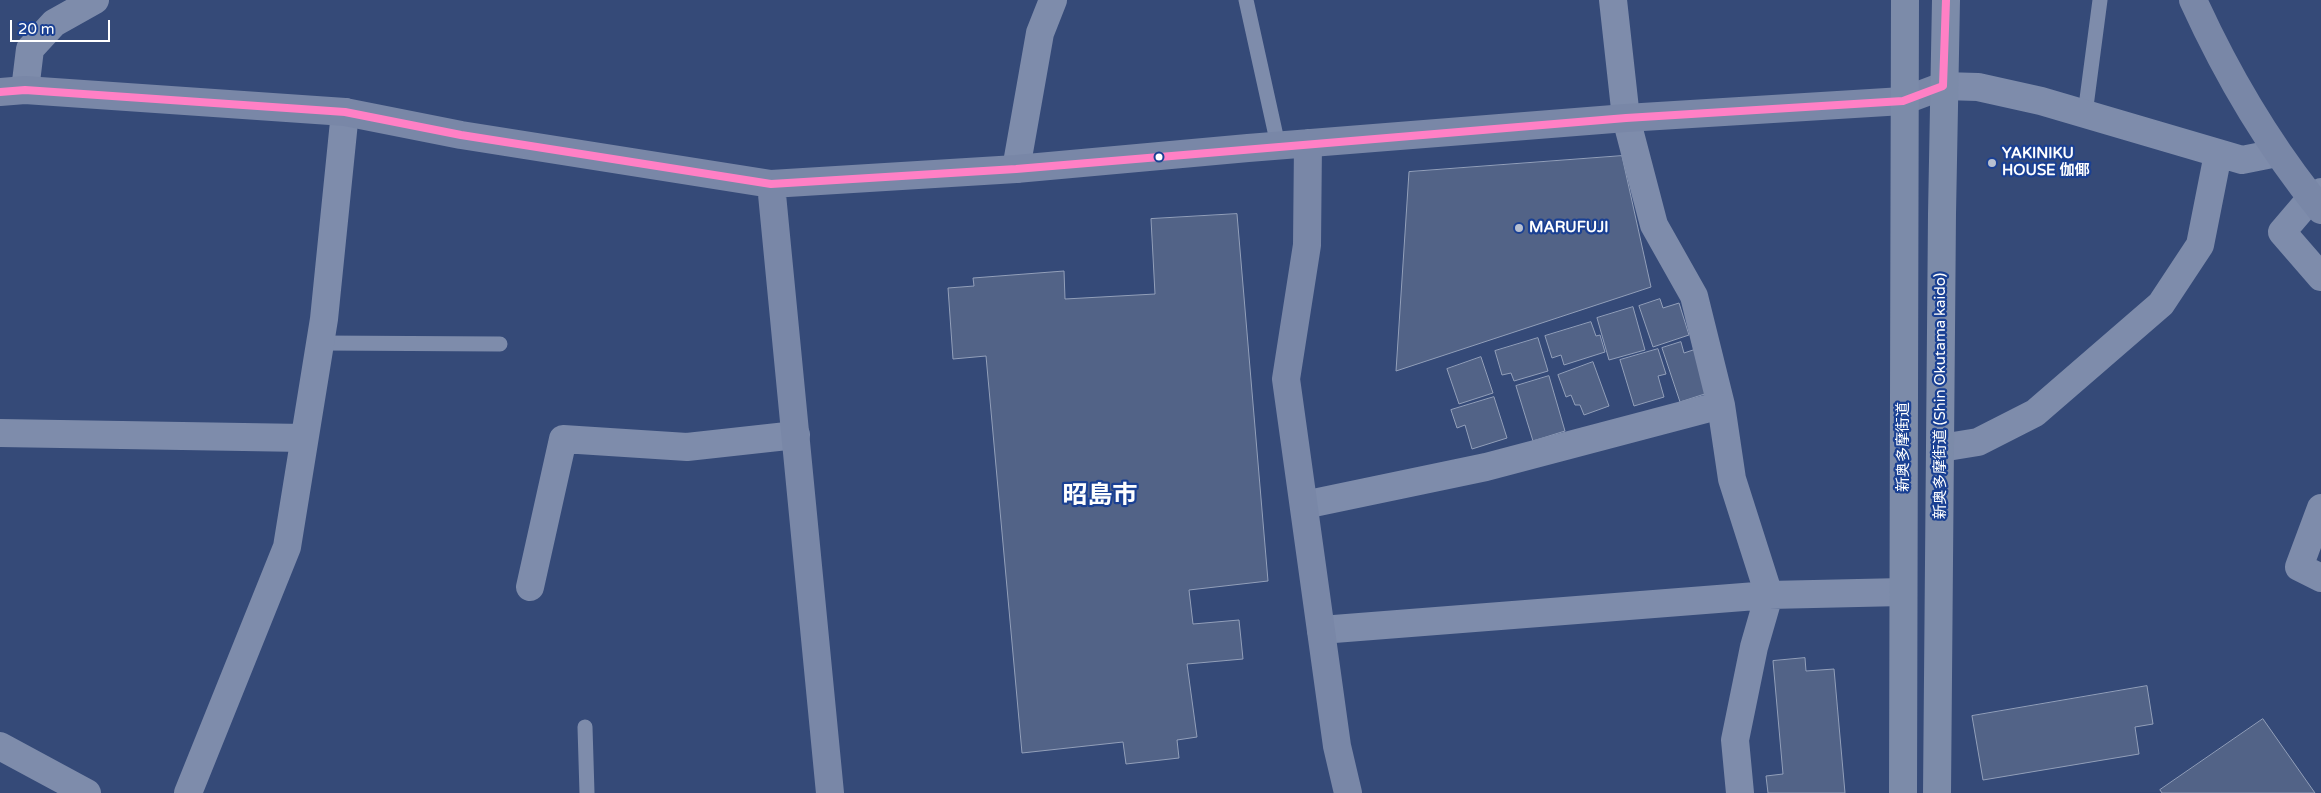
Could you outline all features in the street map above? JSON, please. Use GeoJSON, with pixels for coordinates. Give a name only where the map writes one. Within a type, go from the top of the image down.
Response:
{"type":"FeatureCollection","features":[{"type":"Feature","properties":{"kind":"main road"},"geometry":{"type":"LineString","coordinates":[[1903,101],[1905,0]]}},
{"type":"Feature","properties":{"kind":"main road","name":"新奥多摩街道 (Shin Okutama kaido)"},"geometry":{"type":"LineString","coordinates":[[1937,793],[1943,86],[1946,0]]}},
{"type":"Feature","properties":{"kind":"main road","name":"新奥多摩街道"},"geometry":{"type":"LineString","coordinates":[[1903,101],[1906,217],[1903,793]]}},
{"type":"Feature","properties":{"kind":"street"},"geometry":{"type":"LineString","coordinates":[[95,0],[54,23],[30,49],[13,91],[345,112],[461,135],[771,184],[1016,169],[1278,145],[1626,118],[1903,101],[1943,86],[1978,87],[2041,101],[2242,160],[2277,152]]}},
{"type":"Feature","properties":{"kind":"street"},"geometry":{"type":"LineString","coordinates":[[1016,169],[1040,33],[1053,0]]}},
{"type":"Feature","properties":{"kind":"street"},"geometry":{"type":"LineString","coordinates":[[1613,0],[1626,118],[1654,225],[1694,296],[1721,405],[1732,479],[1769,595],[1754,647],[1735,740],[1740,793]]}},
{"type":"Feature","properties":{"kind":"street"},"geometry":{"type":"LineString","coordinates":[[2193,0],[2228,71],[2277,152],[2318,200],[2282,232],[2321,277]]}},
{"type":"Feature","properties":{"kind":"street"},"geometry":{"type":"LineString","coordinates":[[188,793],[287,548],[320,343],[345,112]]}},
{"type":"Feature","properties":{"kind":"street"},"geometry":{"type":"LineString","coordinates":[[1308,144],[1308,245],[1286,379],[1337,746],[1348,793]]}},
{"type":"Feature","properties":{"kind":"street"},"geometry":{"type":"LineString","coordinates":[[1941,448],[1978,442],[2035,414],[2161,304],[2200,245],[2218,154]]}},
{"type":"Feature","properties":{"kind":"street"},"geometry":{"type":"LineString","coordinates":[[771,184],[830,793]]}},
{"type":"Feature","properties":{"kind":"street"},"geometry":{"type":"LineString","coordinates":[[1304,505],[1486,467],[1721,405]]}},
{"type":"Feature","properties":{"kind":"street"},"geometry":{"type":"LineString","coordinates":[[0,433],[304,438]]}},
{"type":"Feature","properties":{"kind":"street"},"geometry":{"type":"LineString","coordinates":[[530,586],[563,439],[687,447],[796,435]]}},
{"type":"Feature","properties":{"kind":"street"},"geometry":{"type":"LineString","coordinates":[[2321,508],[2299,567],[2321,578]]}},
{"type":"Feature","properties":{"kind":"street"},"geometry":{"type":"LineString","coordinates":[[1322,630],[1769,595],[1903,592]]}},
{"type":"Feature","properties":{"kind":"street"},"geometry":{"type":"LineString","coordinates":[[0,746],[88,793]]}},
{"type":"Feature","properties":{"kind":"lane"},"geometry":{"type":"LineString","coordinates":[[1246,0],[1278,145]]}},
{"type":"Feature","properties":{"kind":"lane"},"geometry":{"type":"LineString","coordinates":[[2085,114],[2100,0]]}},
{"type":"Feature","properties":{"kind":"lane"},"geometry":{"type":"LineString","coordinates":[[320,343],[500,344]]}},
{"type":"Feature","properties":{"kind":"lane"},"geometry":{"type":"LineString","coordinates":[[585,727],[587,793]]}},
{"type":"Feature","properties":{"kind":"building"},"geometry":{"type":"Polygon","coordinates":[[[1622,156],[1651,287],[1396,371],[1409,172],[1622,156]]]}},
{"type":"Feature","properties":{"kind":"building"},"geometry":{"type":"Polygon","coordinates":[[[1237,214],[1268,581],[1189,590],[1193,624],[1239,620],[1243,659],[1187,664],[1197,737],[1177,740],[1179,758],[1126,764],[1123,742],[1022,753],[986,356],[953,359],[948,288],[974,286],[973,278],[1064,271],[1065,299],[1155,294],[1151,219],[1237,214]]]}},
{"type":"Feature","properties":{"kind":"building"},"geometry":{"type":"Polygon","coordinates":[[[1660,299],[1663,308],[1679,303],[1689,335],[1653,347],[1639,306],[1660,299]]]}},
{"type":"Feature","properties":{"kind":"building"},"geometry":{"type":"Polygon","coordinates":[[[1633,307],[1645,350],[1609,360],[1597,318],[1633,307]]]}},
{"type":"Feature","properties":{"kind":"building"},"geometry":{"type":"Polygon","coordinates":[[[1591,322],[1596,336],[1600,335],[1605,352],[1564,365],[1561,355],[1552,358],[1545,336],[1591,322]]]}},
{"type":"Feature","properties":{"kind":"building"},"geometry":{"type":"Polygon","coordinates":[[[1538,338],[1548,371],[1514,381],[1511,373],[1502,375],[1495,351],[1538,338]]]}},
{"type":"Feature","properties":{"kind":"building"},"geometry":{"type":"Polygon","coordinates":[[[1681,342],[1684,353],[1702,347],[1717,390],[1680,402],[1662,348],[1681,342]]]}},
{"type":"Feature","properties":{"kind":"building"},"geometry":{"type":"Polygon","coordinates":[[[1658,349],[1666,374],[1658,376],[1664,397],[1634,406],[1620,360],[1658,349]]]}},
{"type":"Feature","properties":{"kind":"building"},"geometry":{"type":"Polygon","coordinates":[[[1481,357],[1493,393],[1459,404],[1447,369],[1481,357]]]}},
{"type":"Feature","properties":{"kind":"building"},"geometry":{"type":"Polygon","coordinates":[[[1593,362],[1609,406],[1584,415],[1580,405],[1575,405],[1571,395],[1566,397],[1558,375],[1593,362]]]}},
{"type":"Feature","properties":{"kind":"building"},"geometry":{"type":"Polygon","coordinates":[[[1549,376],[1565,431],[1533,441],[1516,386],[1549,376]]]}},
{"type":"Feature","properties":{"kind":"building"},"geometry":{"type":"Polygon","coordinates":[[[1494,397],[1507,438],[1472,449],[1465,425],[1457,428],[1451,410],[1494,397]]]}},
{"type":"Feature","properties":{"kind":"building"},"geometry":{"type":"Polygon","coordinates":[[[1805,658],[1806,671],[1834,669],[1845,793],[1768,793],[1766,776],[1783,774],[1773,661],[1805,658]]]}},
{"type":"Feature","properties":{"kind":"building"},"geometry":{"type":"Polygon","coordinates":[[[2147,686],[2153,724],[2135,727],[2139,754],[1983,780],[1972,716],[2147,686]]]}},
{"type":"Feature","properties":{"kind":"building"},"geometry":{"type":"Polygon","coordinates":[[[2263,719],[2315,793],[2162,793],[2160,790],[2263,719]]]}},
{"type":"Feature","properties":{"kind":"transit line"},"geometry":{"type":"LineString","coordinates":[[0,92],[25,90],[345,112],[461,135],[771,184],[1016,169],[1626,118],[1903,101],[1943,86],[1946,0]]}},
{"type":"Feature","properties":{"kind":"place","name":"YAKINIKU HOUSE 伽倻"},"geometry":{"type":"Point","coordinates":[1992,163]}},
{"type":"Feature","properties":{"kind":"place","name":"MARUFUJI"},"geometry":{"type":"Point","coordinates":[1519,228]}},
{"type":"Feature","properties":{"kind":"district","name":"昭島市"},"geometry":{"type":"Point","coordinates":[1100,496]}}]}
